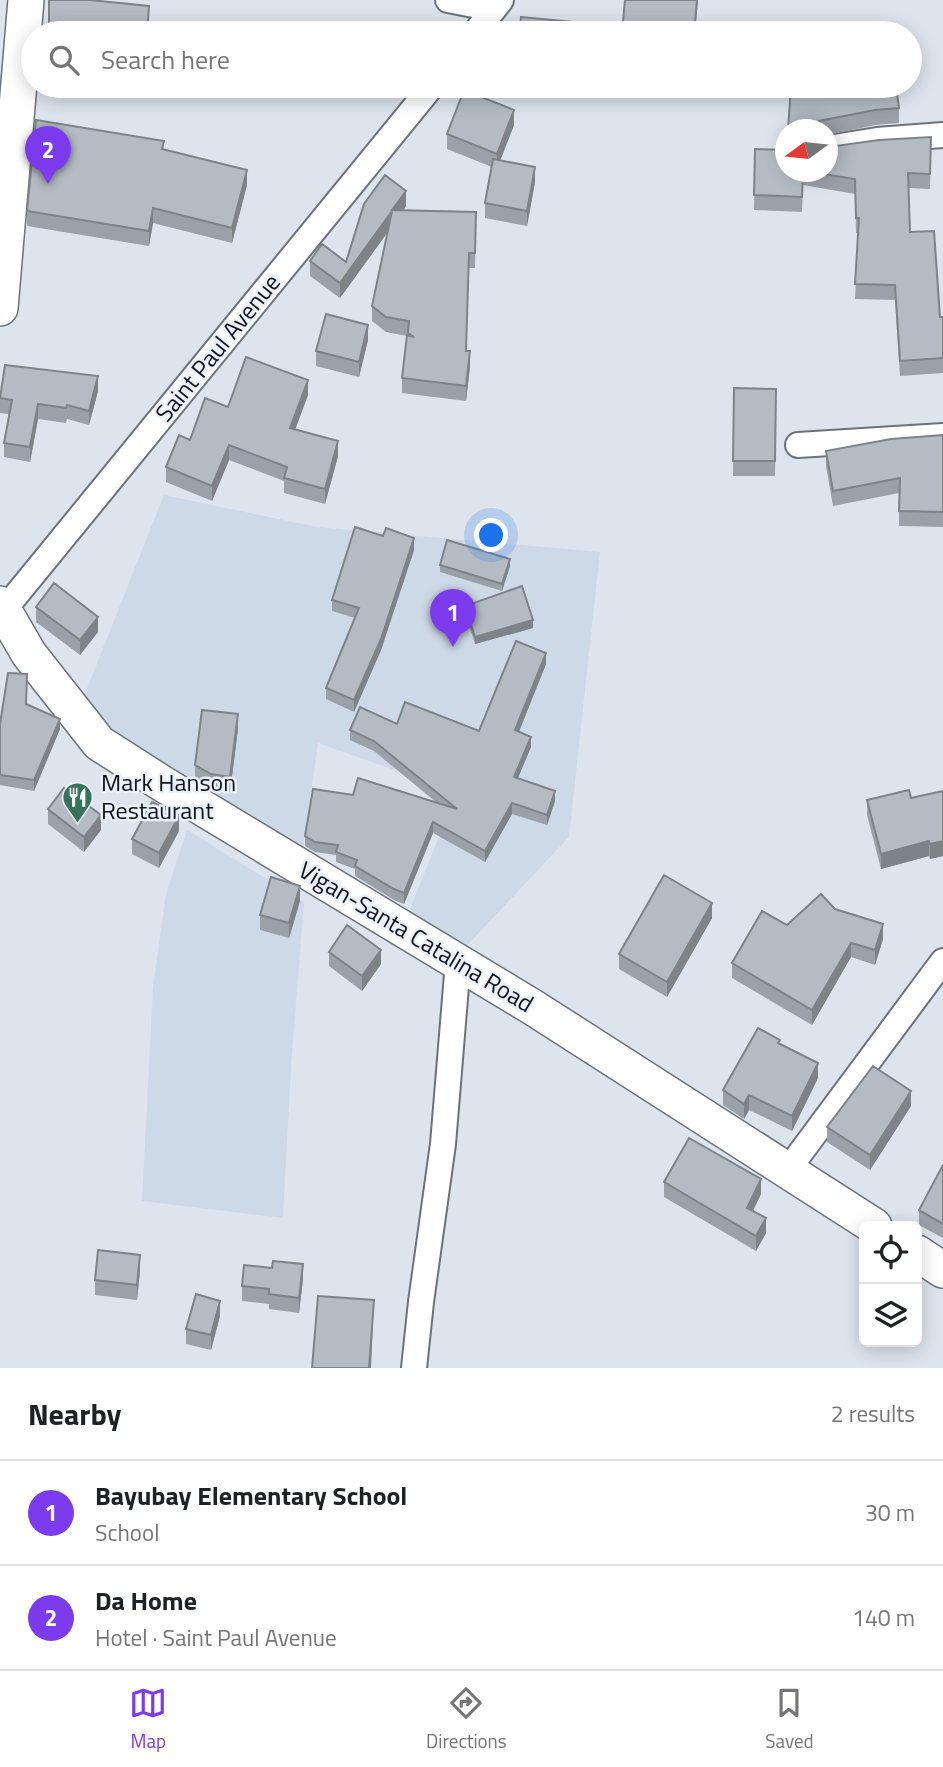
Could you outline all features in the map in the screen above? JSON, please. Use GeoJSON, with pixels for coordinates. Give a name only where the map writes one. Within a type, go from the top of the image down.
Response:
{"type":"FeatureCollection","features":[{"type":"Feature","properties":{"kind":"main road"},"geometry":{"type":"LineString","coordinates":[[24,21],[26,0]]}},
{"type":"Feature","properties":{"kind":"main road"},"geometry":{"type":"LineString","coordinates":[[0,308],[21,59]]}},
{"type":"Feature","properties":{"kind":"main road","name":"Vigan-Santa Catalina Road"},"geometry":{"type":"LineString","coordinates":[[2,607],[29,654],[99,743],[534,1008],[866,1221]]}},
{"type":"Feature","properties":{"kind":"main road"},"geometry":{"type":"LineString","coordinates":[[922,1256],[943,1270]]}},
{"type":"Feature","properties":{"kind":"street"},"geometry":{"type":"LineString","coordinates":[[448,0],[498,5]]}},
{"type":"Feature","properties":{"kind":"street"},"geometry":{"type":"LineString","coordinates":[[485,21],[498,5]]}},
{"type":"Feature","properties":{"kind":"street","name":"Saint Paul Avenue"},"geometry":{"type":"LineString","coordinates":[[2,607],[422,98]]}},
{"type":"Feature","properties":{"kind":"street"},"geometry":{"type":"LineString","coordinates":[[838,146],[877,140],[943,135]]}},
{"type":"Feature","properties":{"kind":"street"},"geometry":{"type":"LineString","coordinates":[[798,445],[943,436]]}},
{"type":"Feature","properties":{"kind":"street"},"geometry":{"type":"LineString","coordinates":[[787,1171],[943,961]]}},
{"type":"Feature","properties":{"kind":"street"},"geometry":{"type":"LineString","coordinates":[[414,1368],[443,1144],[458,962]]}},
{"type":"Feature","properties":{"kind":"shaded area"},"geometry":{"type":"Polygon","coordinates":[[[164,495],[317,527],[600,552],[569,837],[461,952],[405,921],[457,792],[318,743],[302,858],[154,766],[82,701],[164,495]]]}},
{"type":"Feature","properties":{"kind":"shaded area"},"geometry":{"type":"Polygon","coordinates":[[[187,830],[304,902],[283,1218],[142,1201],[153,987],[166,894],[187,830]]]}},
{"type":"Feature","properties":{"kind":"building"},"geometry":{"type":"Polygon","coordinates":[[[49,0],[90,0],[149,6],[148,21],[49,21],[49,0]]]}},
{"type":"Feature","properties":{"kind":"building"},"geometry":{"type":"Polygon","coordinates":[[[625,0],[697,0],[695,21],[623,21],[625,0]]]}},
{"type":"Feature","properties":{"kind":"building"},"geometry":{"type":"Polygon","coordinates":[[[521,17],[563,21],[520,21],[521,17]]]}},
{"type":"Feature","properties":{"kind":"building"},"geometry":{"type":"Polygon","coordinates":[[[461,98],[484,98],[514,110],[497,154],[447,134],[461,98]]]}},
{"type":"Feature","properties":{"kind":"building"},"geometry":{"type":"Polygon","coordinates":[[[790,98],[898,98],[899,108],[829,119],[789,119],[790,98]]]}},
{"type":"Feature","properties":{"kind":"building"},"geometry":{"type":"Polygon","coordinates":[[[36,120],[164,141],[162,149],[247,170],[232,228],[153,208],[149,231],[27,211],[36,120]]]}},
{"type":"Feature","properties":{"kind":"building"},"geometry":{"type":"Polygon","coordinates":[[[931,137],[930,174],[908,173],[910,232],[934,231],[940,317],[943,317],[943,358],[900,361],[895,285],[855,284],[859,218],[856,218],[855,179],[838,176],[838,146],[931,137]]]}},
{"type":"Feature","properties":{"kind":"building"},"geometry":{"type":"Polygon","coordinates":[[[755,149],[775,150],[775,182],[803,182],[802,197],[754,195],[755,149]]]}},
{"type":"Feature","properties":{"kind":"building"},"geometry":{"type":"Polygon","coordinates":[[[493,159],[535,167],[527,211],[485,203],[493,159]]]}},
{"type":"Feature","properties":{"kind":"building"},"geometry":{"type":"Polygon","coordinates":[[[385,175],[406,191],[392,210],[476,212],[475,253],[469,253],[466,351],[470,351],[466,386],[402,378],[407,335],[414,337],[408,333],[409,321],[386,317],[372,306],[392,211],[340,283],[310,261],[322,244],[346,262],[364,204],[385,175]]]}},
{"type":"Feature","properties":{"kind":"building"},"geometry":{"type":"Polygon","coordinates":[[[326,314],[368,325],[359,362],[316,351],[326,314]]]}},
{"type":"Feature","properties":{"kind":"building"},"geometry":{"type":"Polygon","coordinates":[[[246,357],[308,380],[290,428],[338,441],[325,489],[284,478],[287,467],[229,445],[212,486],[166,467],[179,435],[190,440],[205,398],[228,407],[246,357]]]}},
{"type":"Feature","properties":{"kind":"building"},"geometry":{"type":"Polygon","coordinates":[[[5,365],[98,376],[89,411],[67,405],[66,408],[38,404],[30,447],[4,443],[12,400],[0,398],[5,365]]]}},
{"type":"Feature","properties":{"kind":"building"},"geometry":{"type":"Polygon","coordinates":[[[734,388],[776,389],[775,461],[733,461],[734,388]]]}},
{"type":"Feature","properties":{"kind":"building"},"geometry":{"type":"Polygon","coordinates":[[[943,435],[943,512],[899,511],[900,478],[833,491],[826,451],[891,439],[943,435]]]}},
{"type":"Feature","properties":{"kind":"building"},"geometry":{"type":"Polygon","coordinates":[[[355,527],[383,536],[386,528],[414,538],[381,639],[354,700],[326,688],[359,608],[332,600],[355,527]]]}},
{"type":"Feature","properties":{"kind":"building"},"geometry":{"type":"Polygon","coordinates":[[[447,540],[510,559],[502,584],[440,565],[447,540]]]}},
{"type":"Feature","properties":{"kind":"building"},"geometry":{"type":"Polygon","coordinates":[[[54,583],[98,617],[80,640],[36,607],[54,583]]]}},
{"type":"Feature","properties":{"kind":"building"},"geometry":{"type":"Polygon","coordinates":[[[522,586],[533,620],[475,637],[465,606],[522,586]]]}},
{"type":"Feature","properties":{"kind":"building"},"geometry":{"type":"Polygon","coordinates":[[[516,641],[546,653],[515,730],[531,737],[514,777],[555,791],[547,815],[512,803],[485,851],[433,822],[404,893],[355,866],[357,860],[336,852],[338,845],[315,842],[305,836],[313,789],[353,795],[358,778],[457,809],[374,741],[350,730],[360,707],[397,724],[405,702],[479,731],[516,641]]]}},
{"type":"Feature","properties":{"kind":"building"},"geometry":{"type":"Polygon","coordinates":[[[8,673],[27,674],[26,704],[60,719],[34,780],[0,775],[0,724],[8,673]]]}},
{"type":"Feature","properties":{"kind":"building"},"geometry":{"type":"Polygon","coordinates":[[[202,710],[238,714],[230,777],[211,774],[195,765],[202,710]]]}},
{"type":"Feature","properties":{"kind":"building"},"geometry":{"type":"Polygon","coordinates":[[[64,788],[101,815],[84,837],[48,809],[64,788]]]}},
{"type":"Feature","properties":{"kind":"building"},"geometry":{"type":"Polygon","coordinates":[[[909,790],[911,798],[943,791],[943,841],[930,844],[929,841],[881,854],[867,800],[909,790]]]}},
{"type":"Feature","properties":{"kind":"building"},"geometry":{"type":"Polygon","coordinates":[[[152,802],[179,816],[159,853],[132,839],[152,802]]]}},
{"type":"Feature","properties":{"kind":"building"},"geometry":{"type":"Polygon","coordinates":[[[664,875],[712,903],[667,982],[619,954],[664,875]]]}},
{"type":"Feature","properties":{"kind":"building"},"geometry":{"type":"Polygon","coordinates":[[[271,877],[300,886],[289,923],[260,915],[271,877]]]}},
{"type":"Feature","properties":{"kind":"building"},"geometry":{"type":"Polygon","coordinates":[[[821,894],[835,909],[883,924],[875,950],[851,943],[812,1010],[732,963],[762,911],[787,925],[821,894]]]}},
{"type":"Feature","properties":{"kind":"building"},"geometry":{"type":"Polygon","coordinates":[[[347,925],[381,950],[362,976],[329,952],[347,925]]]}},
{"type":"Feature","properties":{"kind":"building"},"geometry":{"type":"Polygon","coordinates":[[[758,1028],[780,1040],[778,1043],[818,1063],[792,1116],[749,1095],[744,1104],[723,1090],[758,1028]]]}},
{"type":"Feature","properties":{"kind":"building"},"geometry":{"type":"Polygon","coordinates":[[[873,1066],[911,1091],[870,1155],[827,1127],[873,1066]]]}},
{"type":"Feature","properties":{"kind":"building"},"geometry":{"type":"Polygon","coordinates":[[[689,1138],[761,1179],[747,1208],[766,1218],[756,1236],[664,1182],[689,1138]]]}},
{"type":"Feature","properties":{"kind":"building"},"geometry":{"type":"Polygon","coordinates":[[[943,1165],[943,1224],[919,1210],[943,1165]]]}},
{"type":"Feature","properties":{"kind":"building"},"geometry":{"type":"Polygon","coordinates":[[[98,1250],[140,1255],[137,1285],[95,1280],[98,1250]]]}},
{"type":"Feature","properties":{"kind":"building"},"geometry":{"type":"Polygon","coordinates":[[[273,1261],[303,1264],[299,1298],[269,1294],[269,1289],[242,1286],[244,1265],[272,1268],[273,1261]]]}},
{"type":"Feature","properties":{"kind":"building"},"geometry":{"type":"Polygon","coordinates":[[[196,1294],[220,1301],[211,1335],[186,1329],[196,1294]]]}},
{"type":"Feature","properties":{"kind":"building"},"geometry":{"type":"Polygon","coordinates":[[[318,1296],[374,1300],[369,1368],[312,1368],[318,1296]]]}},
{"type":"Feature","properties":{"kind":"place","name":"Da Home"},"geometry":{"type":"Point","coordinates":[48,184]}},
{"type":"Feature","properties":{"kind":"place","name":"Bayubay Elementary School"},"geometry":{"type":"Point","coordinates":[453,647]}},
{"type":"Feature","properties":{"kind":"place","name":"Mark Hanson Restaurant"},"geometry":{"type":"Point","coordinates":[78,824]}}]}
